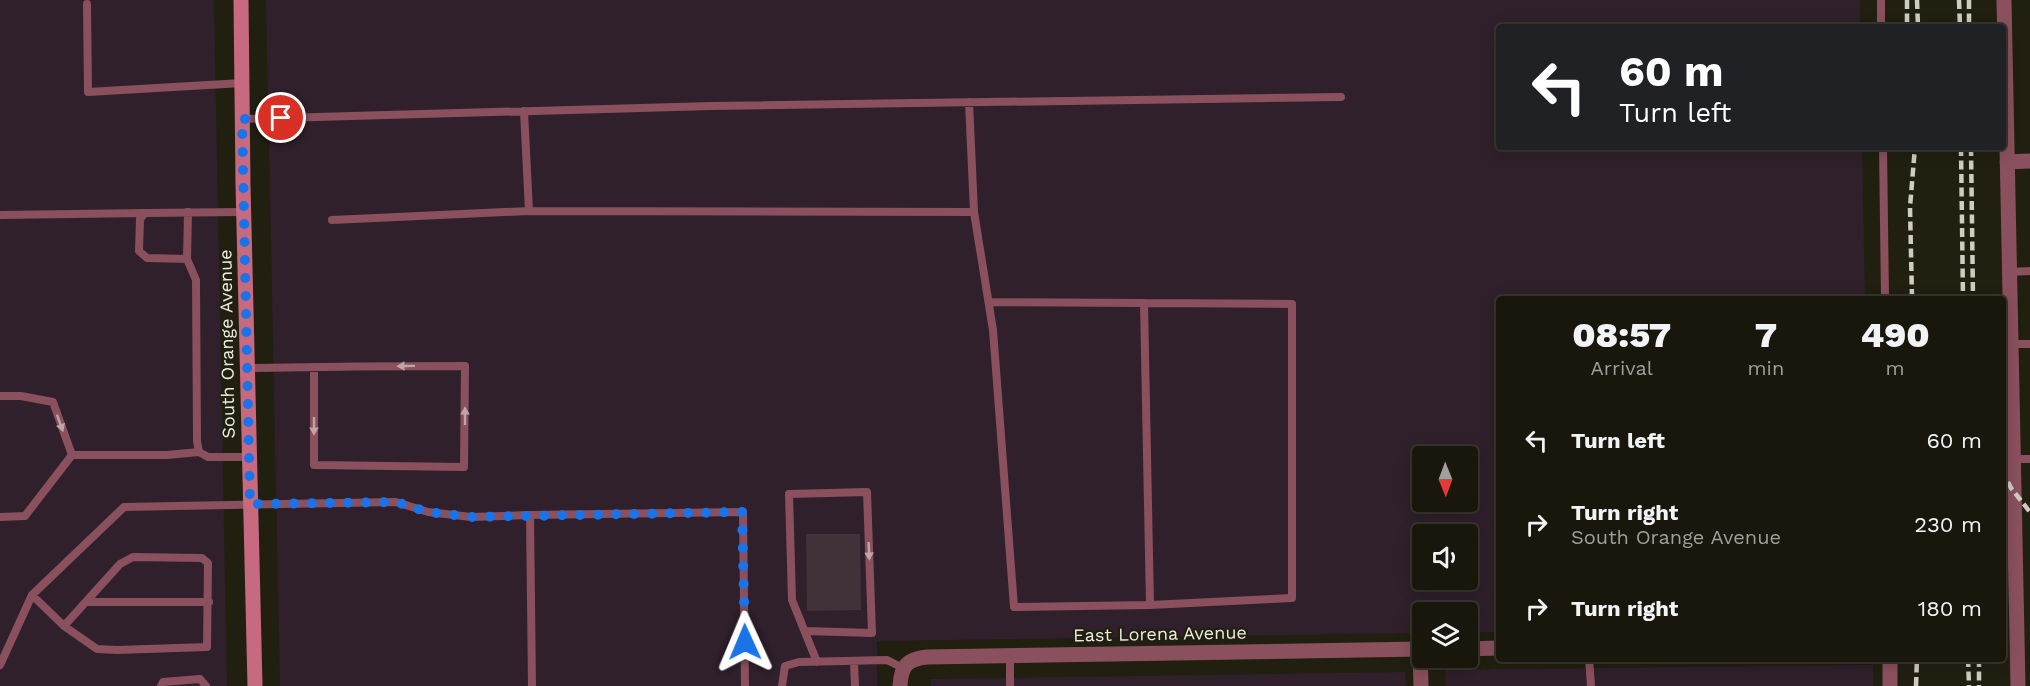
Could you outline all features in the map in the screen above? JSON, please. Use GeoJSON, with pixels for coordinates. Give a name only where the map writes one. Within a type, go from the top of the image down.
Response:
{"type":"FeatureCollection","features":[{"type":"Feature","properties":{"kind":"street","name":"South Orange Avenue"},"geometry":{"type":"LineString","coordinates":[[241,0],[243,212],[255,686]]}},
{"type":"Feature","properties":{"kind":"street"},"geometry":{"type":"LineString","coordinates":[[2004,0],[2004,24]]}},
{"type":"Feature","properties":{"kind":"street"},"geometry":{"type":"LineString","coordinates":[[2006,108],[2012,344],[2022,459],[2018,686]]}},
{"type":"Feature","properties":{"kind":"street"},"geometry":{"type":"LineString","coordinates":[[2007,162],[2030,161]]}},
{"type":"Feature","properties":{"kind":"street"},"geometry":{"type":"LineString","coordinates":[[1478,649],[1496,648]]}},
{"type":"Feature","properties":{"kind":"street","name":"East Lorena Avenue"},"geometry":{"type":"LineString","coordinates":[[903,668],[915,658],[1412,649]]}},
{"type":"Feature","properties":{"kind":"street"},"geometry":{"type":"LineString","coordinates":[[1890,662],[1890,686]]}},
{"type":"Feature","properties":{"kind":"street"},"geometry":{"type":"LineString","coordinates":[[900,686],[903,668]]}},
{"type":"Feature","properties":{"kind":"street"},"geometry":{"type":"LineString","coordinates":[[1421,668],[1421,686]]}},
{"type":"Feature","properties":{"kind":"lane"},"geometry":{"type":"LineString","coordinates":[[1881,0],[1881,24]]}},
{"type":"Feature","properties":{"kind":"lane"},"geometry":{"type":"LineString","coordinates":[[87,4],[88,92],[242,83]]}},
{"type":"Feature","properties":{"kind":"lane"},"geometry":{"type":"LineString","coordinates":[[242,119],[524,111],[1341,96]]}},
{"type":"Feature","properties":{"kind":"lane"},"geometry":{"type":"LineString","coordinates":[[969,102],[974,212],[993,330],[1014,606],[1150,605],[1292,598],[1292,304],[989,302]]}},
{"type":"Feature","properties":{"kind":"lane"},"geometry":{"type":"LineString","coordinates":[[524,111],[529,211]]}},
{"type":"Feature","properties":{"kind":"lane"},"geometry":{"type":"LineString","coordinates":[[1883,150],[1885,296]]}},
{"type":"Feature","properties":{"kind":"lane"},"geometry":{"type":"LineString","coordinates":[[332,220],[529,211],[974,212]]}},
{"type":"Feature","properties":{"kind":"lane"},"geometry":{"type":"LineString","coordinates":[[0,215],[243,212]]}},
{"type":"Feature","properties":{"kind":"lane"},"geometry":{"type":"LineString","coordinates":[[145,213],[140,219],[139,251],[147,258],[187,259]]}},
{"type":"Feature","properties":{"kind":"lane"},"geometry":{"type":"LineString","coordinates":[[188,213],[187,259],[196,280],[197,441],[199,452]]}},
{"type":"Feature","properties":{"kind":"lane"},"geometry":{"type":"LineString","coordinates":[[2010,272],[2030,271]]}},
{"type":"Feature","properties":{"kind":"lane"},"geometry":{"type":"LineString","coordinates":[[1144,303],[1150,605]]}},
{"type":"Feature","properties":{"kind":"lane"},"geometry":{"type":"LineString","coordinates":[[2012,344],[2030,344]]}},
{"type":"Feature","properties":{"kind":"lane"},"geometry":{"type":"LineString","coordinates":[[247,368],[314,367],[465,366],[464,467],[314,465],[314,367]]}},
{"type":"Feature","properties":{"kind":"lane"},"geometry":{"type":"LineString","coordinates":[[0,396],[21,396],[53,402],[72,455]]}},
{"type":"Feature","properties":{"kind":"lane"},"geometry":{"type":"LineString","coordinates":[[72,455],[199,452],[208,457],[249,458]]}},
{"type":"Feature","properties":{"kind":"lane"},"geometry":{"type":"LineString","coordinates":[[0,517],[25,516],[72,455]]}},
{"type":"Feature","properties":{"kind":"lane"},"geometry":{"type":"LineString","coordinates":[[806,632],[872,633],[867,492],[789,494],[792,600],[818,662]]}},
{"type":"Feature","properties":{"kind":"lane"},"geometry":{"type":"LineString","coordinates":[[0,665],[32,595],[124,507],[396,502],[428,512],[460,516],[742,512],[746,686]]}},
{"type":"Feature","properties":{"kind":"lane"},"geometry":{"type":"LineString","coordinates":[[530,515],[532,686]]}},
{"type":"Feature","properties":{"kind":"lane"},"geometry":{"type":"LineString","coordinates":[[32,595],[64,626],[97,649],[207,647],[208,563],[202,558],[133,557],[120,564],[64,626]]}},
{"type":"Feature","properties":{"kind":"lane"},"geometry":{"type":"LineString","coordinates":[[86,602],[209,602]]}},
{"type":"Feature","properties":{"kind":"lane"},"geometry":{"type":"LineString","coordinates":[[1010,656],[1010,686]]}},
{"type":"Feature","properties":{"kind":"lane"},"geometry":{"type":"LineString","coordinates":[[782,686],[785,666],[799,662],[887,660],[903,668]]}},
{"type":"Feature","properties":{"kind":"lane"},"geometry":{"type":"LineString","coordinates":[[854,661],[855,686]]}},
{"type":"Feature","properties":{"kind":"lane"},"geometry":{"type":"LineString","coordinates":[[1589,662],[1592,686]]}},
{"type":"Feature","properties":{"kind":"lane"},"geometry":{"type":"LineString","coordinates":[[161,686],[163,682],[200,679],[206,686]]}},
{"type":"Feature","properties":{"kind":"shaded area"},"geometry":{"type":"Polygon","coordinates":[[[0,0],[214,0],[227,686],[0,686],[0,0]]]}},
{"type":"Feature","properties":{"kind":"shaded area"},"geometry":{"type":"Polygon","coordinates":[[[266,0],[1860,0],[1860,24],[1496,24],[1496,150],[1862,150],[1865,296],[1496,296],[1496,632],[1478,632],[1478,602],[1412,602],[1412,633],[877,641],[877,686],[280,686],[266,0]]]}},
{"type":"Feature","properties":{"kind":"shaded area"},"geometry":{"type":"Polygon","coordinates":[[[1873,665],[1873,686],[1446,686],[1445,670],[1873,665]]]}},
{"type":"Feature","properties":{"kind":"shaded area"},"geometry":{"type":"Polygon","coordinates":[[[1405,672],[1406,686],[931,686],[930,679],[1405,672]]]}},
{"type":"Feature","properties":{"kind":"building"},"geometry":{"type":"Polygon","coordinates":[[[806,534],[860,534],[861,610],[807,611],[806,534]]]}},
{"type":"Feature","properties":{"kind":"railway"},"geometry":{"type":"LineString","coordinates":[[1907,0],[1907,24]]}},
{"type":"Feature","properties":{"kind":"railway"},"geometry":{"type":"LineString","coordinates":[[1917,0],[1918,24]]}},
{"type":"Feature","properties":{"kind":"railway"},"geometry":{"type":"LineString","coordinates":[[1959,0],[1960,24]]}},
{"type":"Feature","properties":{"kind":"railway"},"geometry":{"type":"LineString","coordinates":[[1969,0],[1969,24]]}},
{"type":"Feature","properties":{"kind":"railway"},"geometry":{"type":"LineString","coordinates":[[1912,296],[1910,207],[1915,150]]}},
{"type":"Feature","properties":{"kind":"railway"},"geometry":{"type":"LineString","coordinates":[[1961,150],[1963,296]]}},
{"type":"Feature","properties":{"kind":"railway"},"geometry":{"type":"LineString","coordinates":[[1971,150],[1973,296]]}},
{"type":"Feature","properties":{"kind":"railway"},"geometry":{"type":"LineString","coordinates":[[2006,478],[2030,512]]}},
{"type":"Feature","properties":{"kind":"railway"},"geometry":{"type":"LineString","coordinates":[[1916,686],[1917,662]]}},
{"type":"Feature","properties":{"kind":"railway"},"geometry":{"type":"LineString","coordinates":[[1968,662],[1969,686]]}},
{"type":"Feature","properties":{"kind":"railway"},"geometry":{"type":"LineString","coordinates":[[1979,662],[1979,686]]}},
{"type":"Feature","properties":{"kind":"route"},"geometry":{"type":"LineString","coordinates":[[281,118],[242,119],[250,504],[396,502],[428,512],[471,517],[742,512],[745,642]]}}]}
